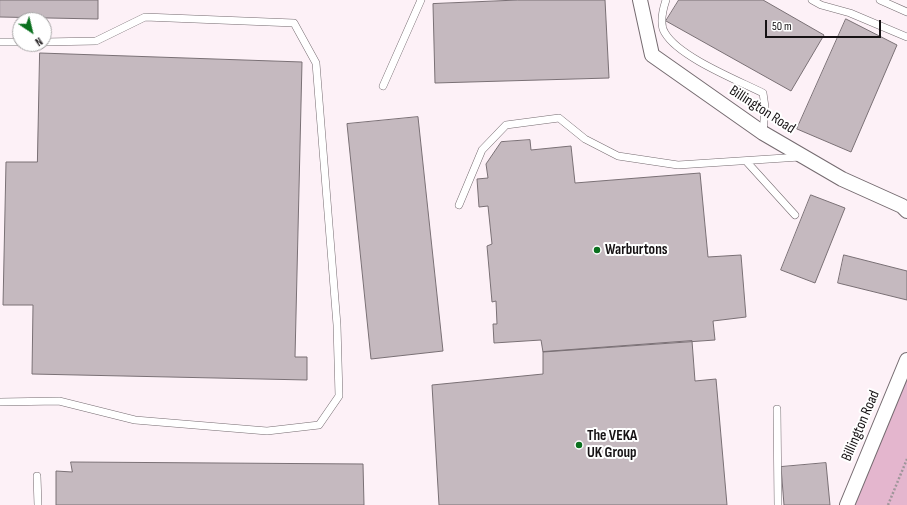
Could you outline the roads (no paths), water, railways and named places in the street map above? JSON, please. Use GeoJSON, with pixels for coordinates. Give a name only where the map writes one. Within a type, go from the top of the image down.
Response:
{"type":"FeatureCollection","features":[{"type":"Feature","properties":{"kind":"street","name":"Billington Road"},"geometry":{"type":"LineString","coordinates":[[640,0],[652,55],[763,132],[842,179],[902,206],[907,211]]}},
{"type":"Feature","properties":{"kind":"street","name":"Billington Road"},"geometry":{"type":"LineString","coordinates":[[847,505],[907,360]]}},
{"type":"Feature","properties":{"kind":"lane"},"geometry":{"type":"LineString","coordinates":[[383,86],[421,0]]}},
{"type":"Feature","properties":{"kind":"lane"},"geometry":{"type":"LineString","coordinates":[[666,0],[662,13],[664,33],[672,41],[697,61],[763,92],[765,107],[763,132]]}},
{"type":"Feature","properties":{"kind":"lane"},"geometry":{"type":"LineString","coordinates":[[812,0],[821,5],[850,13],[907,37]]}},
{"type":"Feature","properties":{"kind":"lane"},"geometry":{"type":"LineString","coordinates":[[880,0],[907,12]]}},
{"type":"Feature","properties":{"kind":"lane"},"geometry":{"type":"LineString","coordinates":[[0,402],[58,401],[135,420],[267,431],[319,425],[339,396],[337,325],[316,63],[294,23],[146,17],[96,41],[52,42]]}},
{"type":"Feature","properties":{"kind":"lane"},"geometry":{"type":"LineString","coordinates":[[0,42],[12,42]]}},
{"type":"Feature","properties":{"kind":"lane"},"geometry":{"type":"LineString","coordinates":[[459,205],[482,150],[506,126],[559,118],[585,139],[618,156],[678,165],[805,157]]}},
{"type":"Feature","properties":{"kind":"lane"},"geometry":{"type":"LineString","coordinates":[[746,161],[795,215]]}},
{"type":"Feature","properties":{"kind":"lane"},"geometry":{"type":"LineString","coordinates":[[777,409],[778,505]]}},
{"type":"Feature","properties":{"kind":"lane"},"geometry":{"type":"LineString","coordinates":[[37,476],[38,505]]}},
{"type":"Feature","properties":{"kind":"place","name":"Warburtons"},"geometry":{"type":"Point","coordinates":[597,250]}},
{"type":"Feature","properties":{"kind":"place","name":"The VEKA UK Group"},"geometry":{"type":"Point","coordinates":[579,445]}}]}
